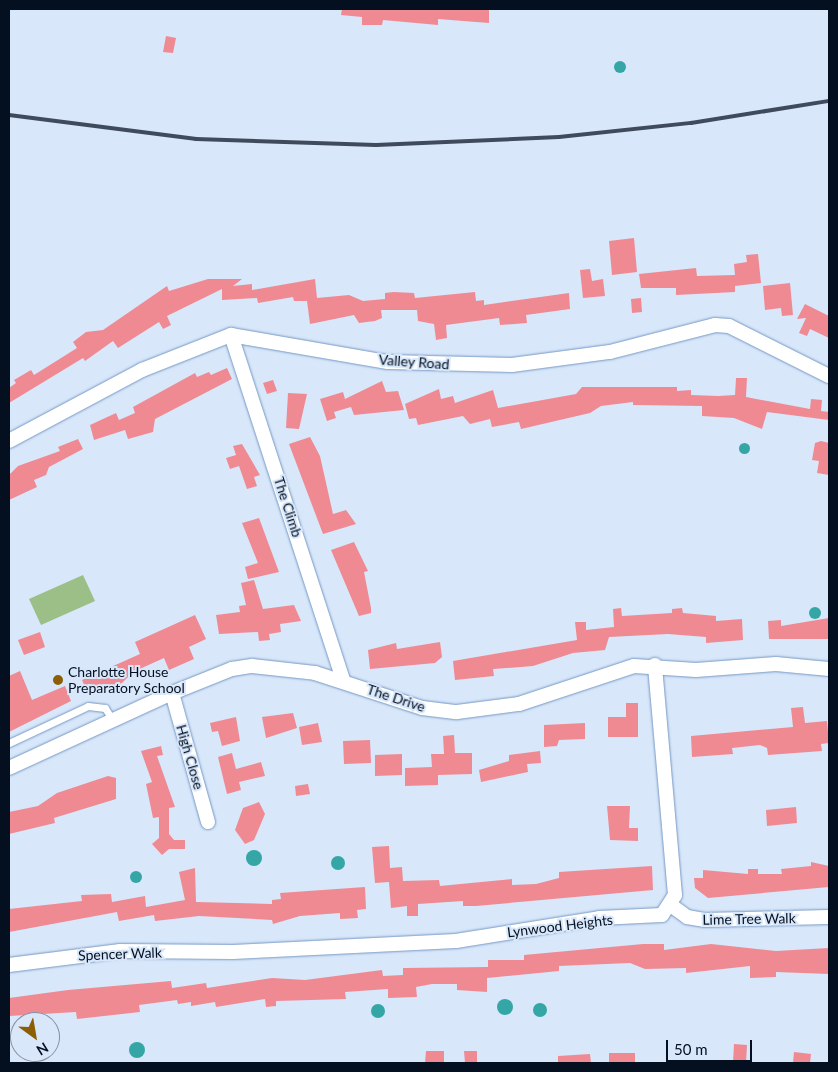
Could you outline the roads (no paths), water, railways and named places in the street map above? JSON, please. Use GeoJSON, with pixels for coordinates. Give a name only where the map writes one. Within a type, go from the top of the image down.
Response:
{"type":"FeatureCollection","features":[{"type":"Feature","properties":{"kind":"street","name":"Valley Road"},"geometry":{"type":"LineString","coordinates":[[231,335],[388,362],[512,365],[610,352],[715,325],[728,326],[829,376]]}},
{"type":"Feature","properties":{"kind":"street"},"geometry":{"type":"LineString","coordinates":[[9,441],[142,370],[231,335]]}},
{"type":"Feature","properties":{"kind":"street","name":"The Climb"},"geometry":{"type":"LineString","coordinates":[[231,335],[343,680]]}},
{"type":"Feature","properties":{"kind":"street","name":"The Drive"},"geometry":{"type":"LineString","coordinates":[[9,768],[172,693],[232,669],[252,666],[343,680],[422,708],[457,712],[519,704],[634,666],[655,665],[696,670],[776,664],[829,669]]}},
{"type":"Feature","properties":{"kind":"street"},"geometry":{"type":"LineString","coordinates":[[655,665],[662,779],[672,828],[672,906]]}},
{"type":"Feature","properties":{"kind":"street","name":"High Close"},"geometry":{"type":"LineString","coordinates":[[172,693],[208,822]]}},
{"type":"Feature","properties":{"kind":"street","name":"Lime Tree Walk"},"geometry":{"type":"LineString","coordinates":[[672,906],[687,917],[704,920],[829,917]]}},
{"type":"Feature","properties":{"kind":"street","name":"Lynwood Heights"},"geometry":{"type":"LineString","coordinates":[[232,952],[456,941],[599,918],[656,918],[672,906]]}},
{"type":"Feature","properties":{"kind":"street","name":"Spencer Walk"},"geometry":{"type":"LineString","coordinates":[[9,965],[120,951],[232,952]]}},
{"type":"Feature","properties":{"kind":"lane"},"geometry":{"type":"LineString","coordinates":[[9,743],[88,706],[105,708],[113,720]]}},
{"type":"Feature","properties":{"kind":"railway"},"geometry":{"type":"LineString","coordinates":[[9,115],[196,139],[376,145],[559,137],[691,123],[829,101]]}},
{"type":"Feature","properties":{"kind":"place","name":"Charlotte House Preparatory School"},"geometry":{"type":"Point","coordinates":[58,680]}}]}
